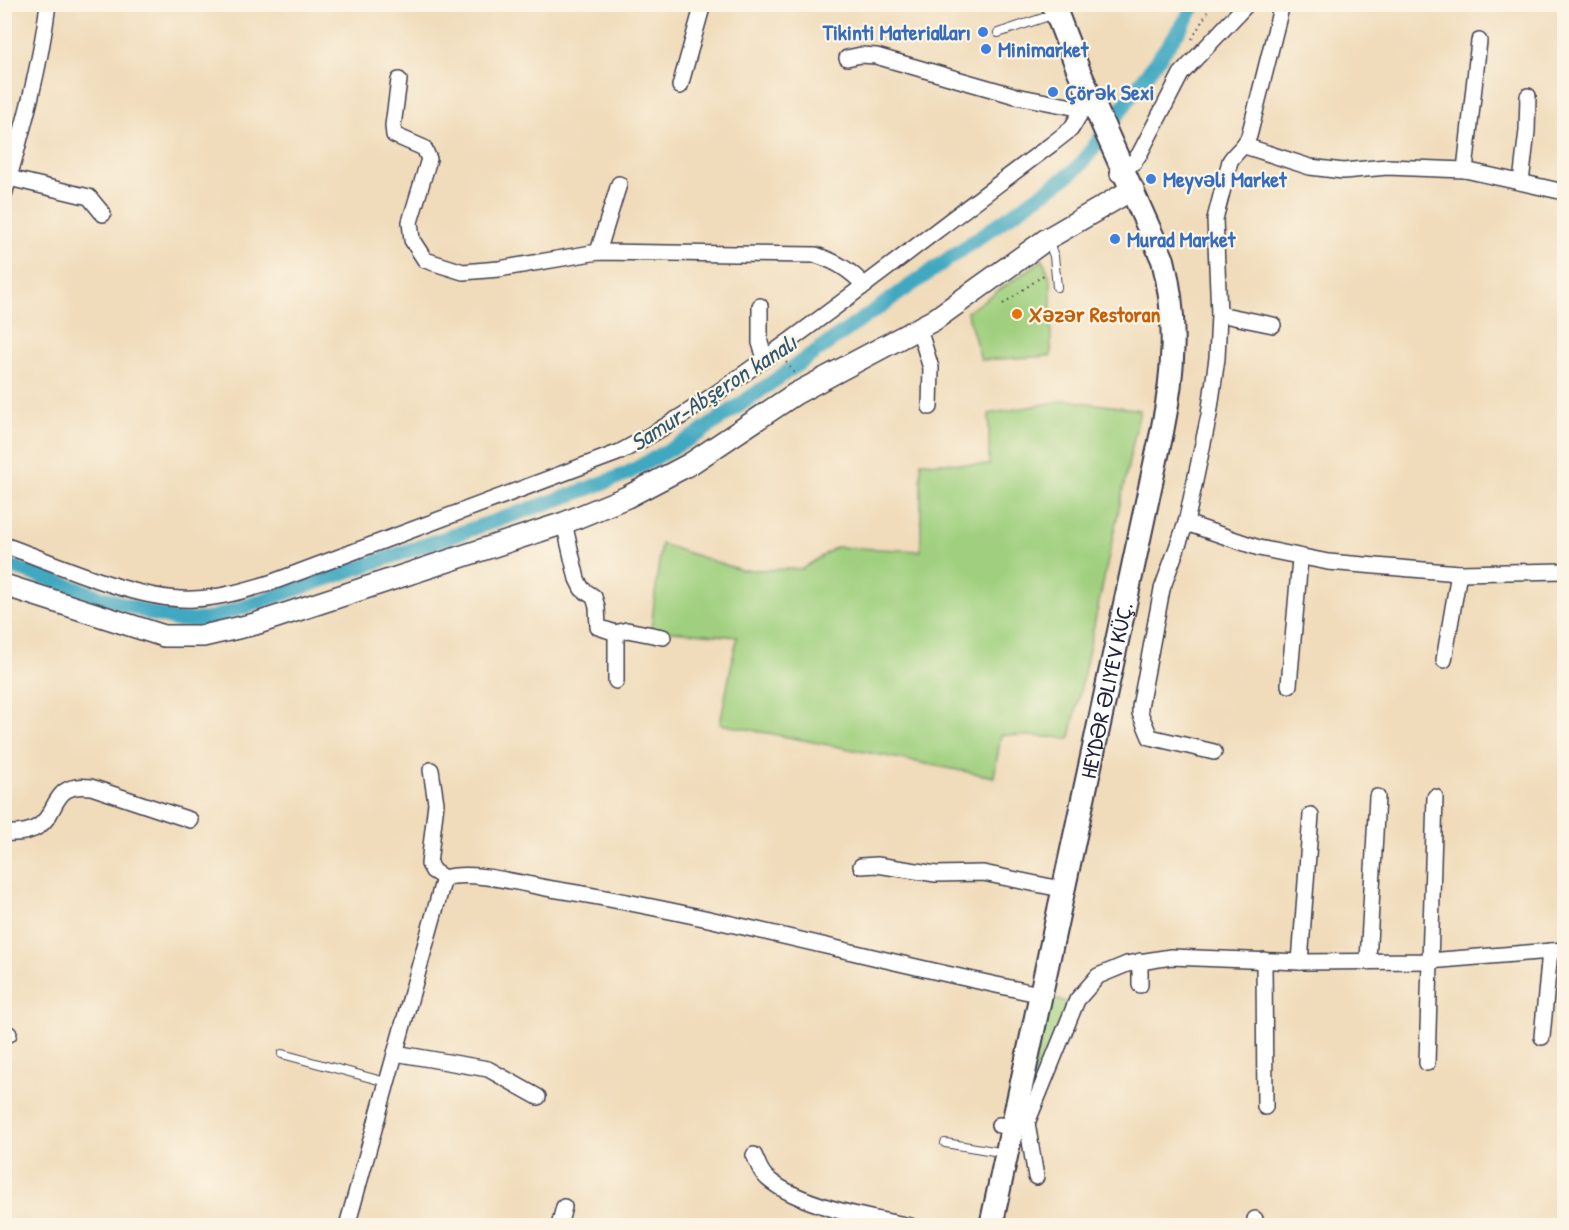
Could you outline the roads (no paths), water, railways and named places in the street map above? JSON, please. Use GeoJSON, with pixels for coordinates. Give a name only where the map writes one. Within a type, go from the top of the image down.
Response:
{"type":"FeatureCollection","features":[{"type":"Feature","properties":{"kind":"main road"},"geometry":{"type":"LineString","coordinates":[[1049,10],[1090,110],[1121,177]]}},
{"type":"Feature","properties":{"kind":"main road","name":"HEYDƏR ƏLIYEV KÜÇ."},"geometry":{"type":"LineString","coordinates":[[991,1226],[1012,1125],[1051,887],[1150,429],[1159,368],[1162,317],[1158,289],[1121,177]]}},
{"type":"Feature","properties":{"kind":"main road","name":"HEYDƏR ƏLIYEV KÜÇ."},"geometry":{"type":"LineString","coordinates":[[1034,993],[1168,404],[1174,340],[1171,291],[1160,252],[1121,177]]}},
{"type":"Feature","properties":{"kind":"main road","name":"HEYDƏR ƏLIYEV KÜÇ."},"geometry":{"type":"LineString","coordinates":[[979,1226],[994,1151],[1012,1125]]}},
{"type":"Feature","properties":{"kind":"street"},"geometry":{"type":"LineString","coordinates":[[4,195],[23,122],[34,93],[48,4]]}},
{"type":"Feature","properties":{"kind":"street"},"geometry":{"type":"LineString","coordinates":[[680,86],[703,4]]}},
{"type":"Feature","properties":{"kind":"street"},"geometry":{"type":"LineString","coordinates":[[4,585],[147,633],[182,638],[203,636],[255,624],[564,523],[627,497],[690,464],[795,394],[919,329],[1047,239],[1121,177],[1134,162],[1181,74],[1247,4]]}},
{"type":"Feature","properties":{"kind":"street"},"geometry":{"type":"LineString","coordinates":[[1214,752],[1150,736],[1140,713],[1162,589],[1186,523],[1209,415],[1217,358],[1219,314],[1215,219],[1230,161],[1235,153],[1245,146],[1282,4]]}},
{"type":"Feature","properties":{"kind":"street"},"geometry":{"type":"LineString","coordinates":[[1465,170],[1479,41]]}},
{"type":"Feature","properties":{"kind":"street"},"geometry":{"type":"LineString","coordinates":[[846,58],[861,55],[876,56],[1016,96],[1090,110]]}},
{"type":"Feature","properties":{"kind":"street"},"geometry":{"type":"LineString","coordinates":[[399,80],[393,126],[394,135],[424,148],[429,159],[410,222],[412,240],[425,260],[463,272],[499,269],[598,252],[816,255],[835,261],[851,271],[865,286]]}},
{"type":"Feature","properties":{"kind":"street"},"geometry":{"type":"LineString","coordinates":[[1521,182],[1527,131],[1528,96]]}},
{"type":"Feature","properties":{"kind":"street"},"geometry":{"type":"LineString","coordinates":[[4,545],[98,579],[170,598],[194,599],[244,591],[620,452],[649,437],[865,286],[1052,144],[1090,110]]}},
{"type":"Feature","properties":{"kind":"street"},"geometry":{"type":"LineString","coordinates":[[1245,146],[1310,167],[1343,171],[1387,167],[1465,170],[1564,192]]}},
{"type":"Feature","properties":{"kind":"street"},"geometry":{"type":"LineString","coordinates":[[9,178],[90,197],[103,214]]}},
{"type":"Feature","properties":{"kind":"street"},"geometry":{"type":"LineString","coordinates":[[598,252],[619,184]]}},
{"type":"Feature","properties":{"kind":"street"},"geometry":{"type":"LineString","coordinates":[[760,306],[760,343],[765,358]]}},
{"type":"Feature","properties":{"kind":"street"},"geometry":{"type":"LineString","coordinates":[[1219,314],[1273,325]]}},
{"type":"Feature","properties":{"kind":"street"},"geometry":{"type":"LineString","coordinates":[[919,329],[931,368],[930,407]]}},
{"type":"Feature","properties":{"kind":"street"},"geometry":{"type":"LineString","coordinates":[[564,523],[577,579],[582,589],[594,597],[598,627],[616,633],[627,630],[663,637]]}},
{"type":"Feature","properties":{"kind":"street"},"geometry":{"type":"LineString","coordinates":[[1186,523],[1209,533],[1300,559],[1459,573],[1564,571]]}},
{"type":"Feature","properties":{"kind":"street"},"geometry":{"type":"LineString","coordinates":[[1289,685],[1300,559]]}},
{"type":"Feature","properties":{"kind":"street"},"geometry":{"type":"LineString","coordinates":[[1444,660],[1459,573]]}},
{"type":"Feature","properties":{"kind":"street"},"geometry":{"type":"LineString","coordinates":[[616,633],[616,681]]}},
{"type":"Feature","properties":{"kind":"street"},"geometry":{"type":"LineString","coordinates":[[431,770],[436,803],[429,864],[433,871],[444,878],[453,876],[483,878],[595,896],[753,928],[847,952],[1034,993]]}},
{"type":"Feature","properties":{"kind":"street"},"geometry":{"type":"LineString","coordinates":[[4,833],[35,831],[44,824],[63,790],[76,785],[91,787],[190,820]]}},
{"type":"Feature","properties":{"kind":"street"},"geometry":{"type":"LineString","coordinates":[[1368,961],[1377,797]]}},
{"type":"Feature","properties":{"kind":"street"},"geometry":{"type":"LineString","coordinates":[[1427,1063],[1435,797]]}},
{"type":"Feature","properties":{"kind":"street"},"geometry":{"type":"LineString","coordinates":[[1300,962],[1311,815]]}},
{"type":"Feature","properties":{"kind":"street"},"geometry":{"type":"LineString","coordinates":[[861,866],[877,865],[936,874],[983,873],[1051,887]]}},
{"type":"Feature","properties":{"kind":"street"},"geometry":{"type":"LineString","coordinates":[[347,1226],[444,878]]}},
{"type":"Feature","properties":{"kind":"street"},"geometry":{"type":"LineString","coordinates":[[1036,1177],[1012,1125],[1077,999],[1098,976],[1140,961],[1171,957],[1300,962],[1429,961],[1557,951],[1542,1037]]}},
{"type":"Feature","properties":{"kind":"street"},"geometry":{"type":"LineString","coordinates":[[1264,960],[1265,1107]]}},
{"type":"Feature","properties":{"kind":"street"},"geometry":{"type":"LineString","coordinates":[[1140,961],[1140,985]]}},
{"type":"Feature","properties":{"kind":"street"},"geometry":{"type":"LineString","coordinates":[[394,1053],[488,1069],[538,1097]]}},
{"type":"Feature","properties":{"kind":"street"},"geometry":{"type":"LineString","coordinates":[[754,1155],[762,1172],[774,1184],[827,1208],[911,1226]]}},
{"type":"Feature","properties":{"kind":"street"},"geometry":{"type":"LineString","coordinates":[[559,1226],[564,1206]]}},
{"type":"Feature","properties":{"kind":"lane"},"geometry":{"type":"LineString","coordinates":[[998,33],[1049,10]]}},
{"type":"Feature","properties":{"kind":"lane"},"geometry":{"type":"LineString","coordinates":[[1047,239],[1052,248],[1057,287]]}},
{"type":"Feature","properties":{"kind":"lane"},"geometry":{"type":"LineString","coordinates":[[282,1054],[386,1082]]}},
{"type":"Feature","properties":{"kind":"lane"},"geometry":{"type":"LineString","coordinates":[[945,1143],[994,1151]]}},
{"type":"Feature","properties":{"kind":"waterway","name":"Samur-Abşeron kanalı"},"geometry":{"type":"LineString","coordinates":[[4,564],[150,613],[177,620],[206,620],[626,474],[698,434],[1070,174],[1082,163],[1182,26],[1195,4]]}},
{"type":"Feature","properties":{"kind":"place","name":"Tikinti Materialları"},"geometry":{"type":"Point","coordinates":[983,32]}},
{"type":"Feature","properties":{"kind":"place","name":"Minimarket"},"geometry":{"type":"Point","coordinates":[986,49]}},
{"type":"Feature","properties":{"kind":"place","name":"Çörək Sexi"},"geometry":{"type":"Point","coordinates":[1053,92]}},
{"type":"Feature","properties":{"kind":"place","name":"Meyvəli Market"},"geometry":{"type":"Point","coordinates":[1151,179]}},
{"type":"Feature","properties":{"kind":"place","name":"Murad Market"},"geometry":{"type":"Point","coordinates":[1115,239]}},
{"type":"Feature","properties":{"kind":"place","name":"Xəzər Restoran"},"geometry":{"type":"Point","coordinates":[1017,314]}}]}
